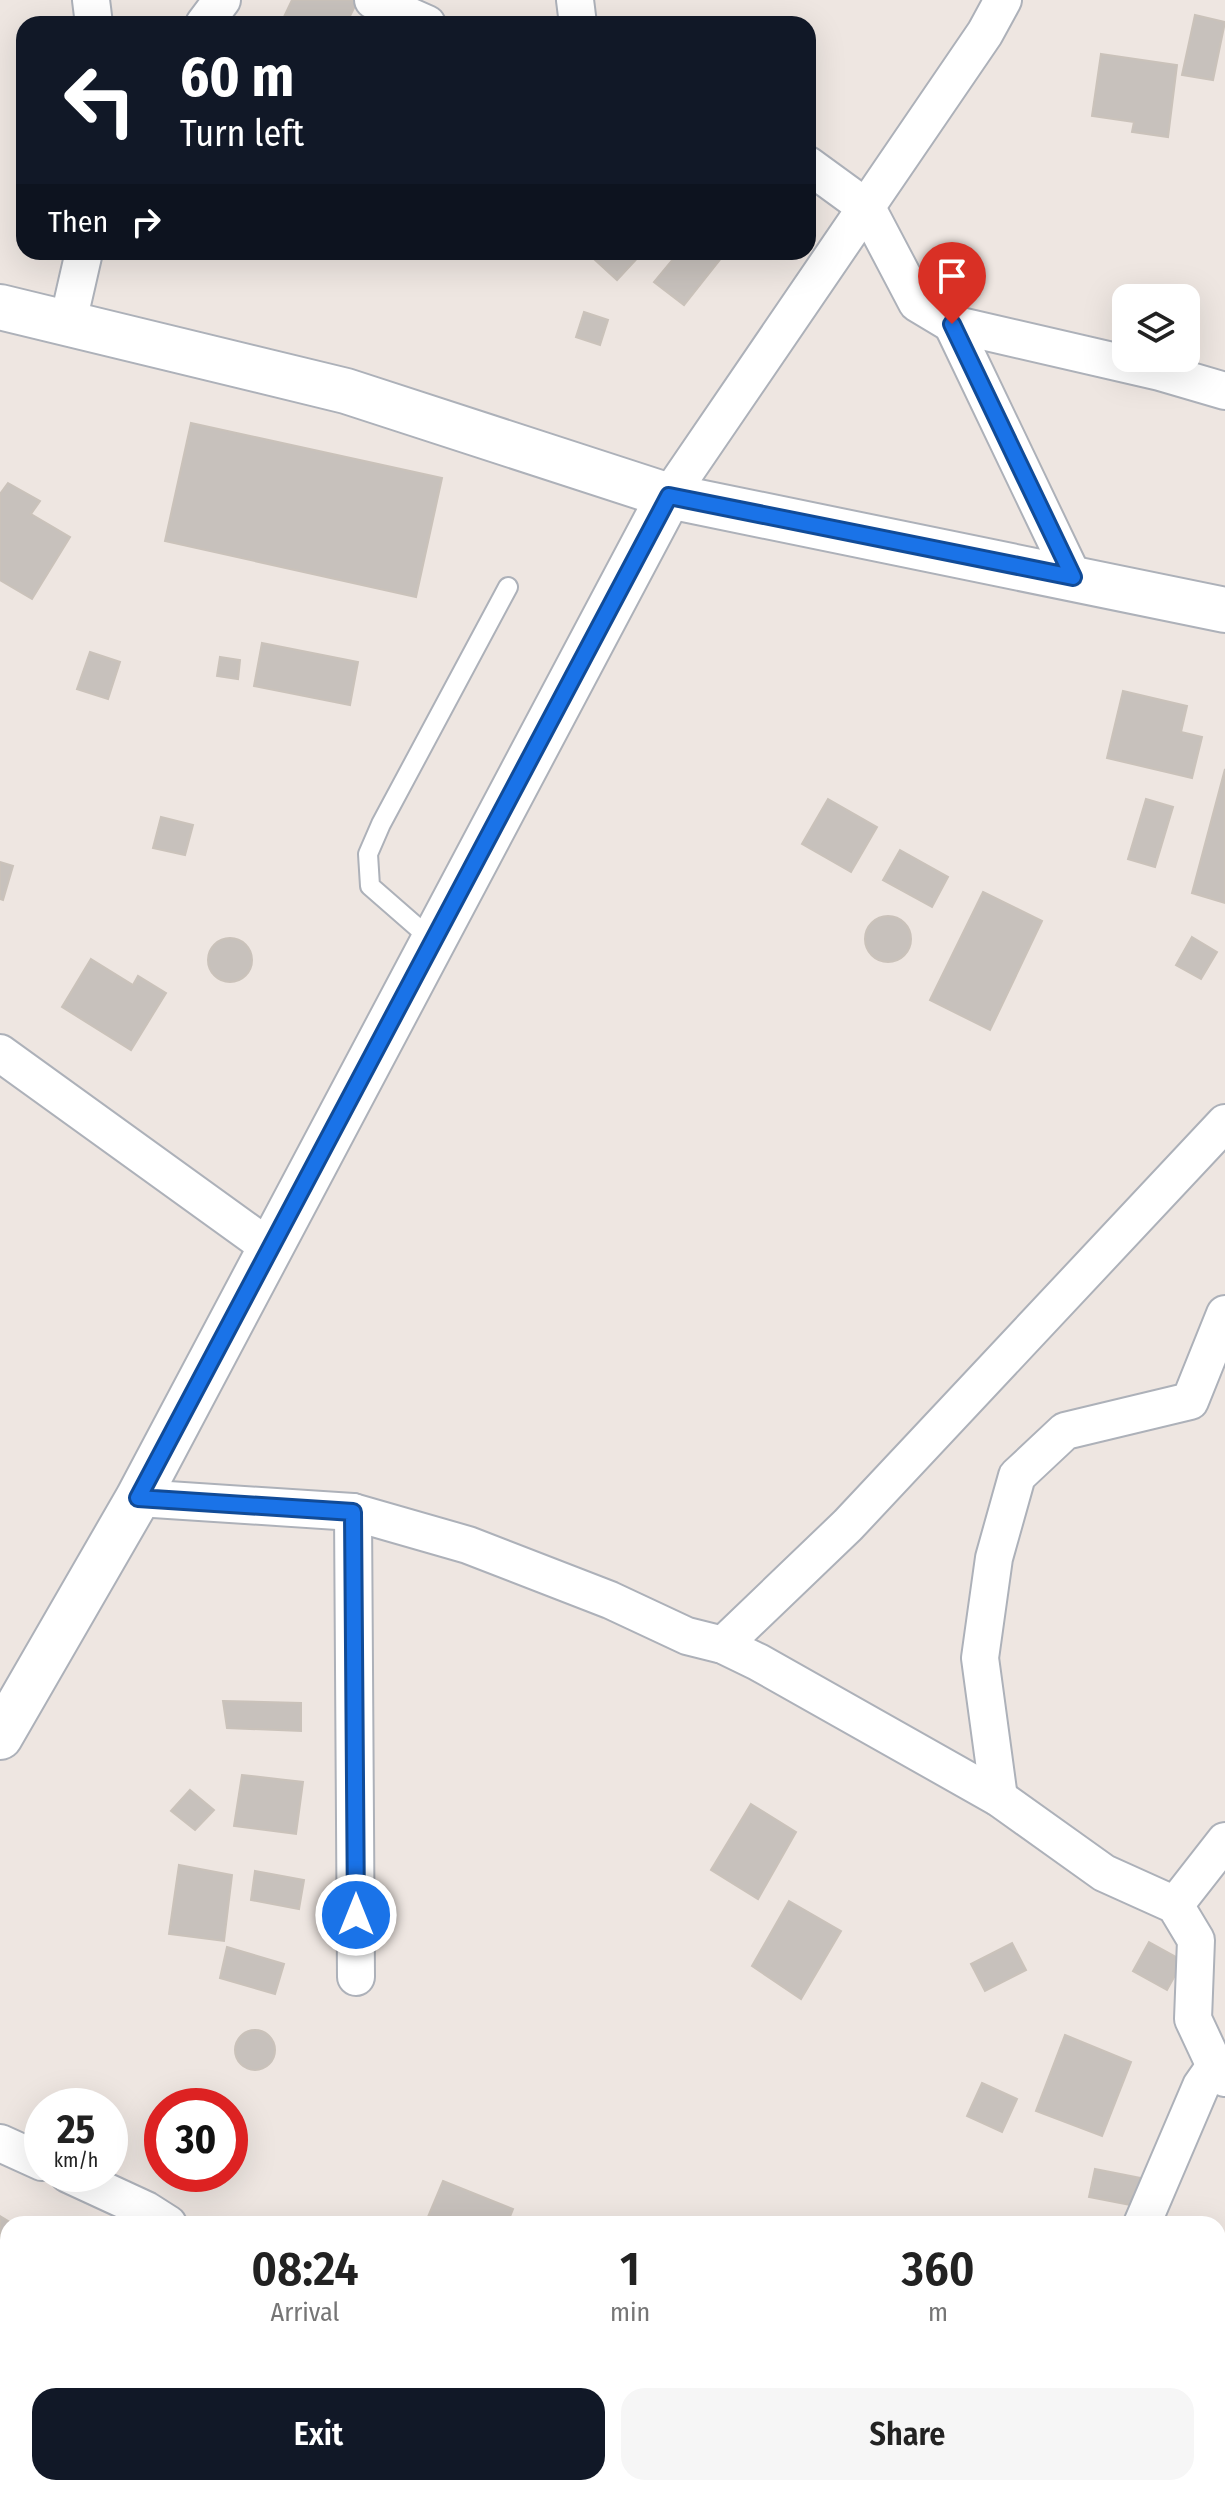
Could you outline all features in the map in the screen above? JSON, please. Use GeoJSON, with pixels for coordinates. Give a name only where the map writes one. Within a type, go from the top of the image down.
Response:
{"type":"FeatureCollection","features":[{"type":"Feature","properties":{"kind":"street"},"geometry":{"type":"LineString","coordinates":[[373,0],[409,16]]}},
{"type":"Feature","properties":{"kind":"street"},"geometry":{"type":"LineString","coordinates":[[0,1737],[138,1498],[669,496],[985,33],[1003,0]]}},
{"type":"Feature","properties":{"kind":"street"},"geometry":{"type":"LineString","coordinates":[[816,171],[867,208],[917,303],[952,324],[1160,372],[1225,391]]}},
{"type":"Feature","properties":{"kind":"street"},"geometry":{"type":"LineString","coordinates":[[68,322],[82,260]]}},
{"type":"Feature","properties":{"kind":"street"},"geometry":{"type":"LineString","coordinates":[[0,307],[346,391],[669,496],[1225,610]]}},
{"type":"Feature","properties":{"kind":"street"},"geometry":{"type":"LineString","coordinates":[[952,324],[1073,577]]}},
{"type":"Feature","properties":{"kind":"street"},"geometry":{"type":"LineString","coordinates":[[0,1053],[270,1248]]}},
{"type":"Feature","properties":{"kind":"street"},"geometry":{"type":"LineString","coordinates":[[723,1645],[848,1525],[1225,1123]]}},
{"type":"Feature","properties":{"kind":"street"},"geometry":{"type":"LineString","coordinates":[[999,1798],[980,1658],[994,1558],[1017,1476],[1065,1431],[1190,1401],[1225,1314]]}},
{"type":"Feature","properties":{"kind":"street"},"geometry":{"type":"LineString","coordinates":[[138,1498],[353,1512],[468,1545],[610,1600],[687,1636],[723,1645],[758,1662],[999,1798],[1104,1873],[1175,1905],[1196,1940],[1193,2019],[1220,2072],[1201,2086],[1145,2216]]}},
{"type":"Feature","properties":{"kind":"street"},"geometry":{"type":"LineString","coordinates":[[353,1512],[356,1977]]}},
{"type":"Feature","properties":{"kind":"street"},"geometry":{"type":"LineString","coordinates":[[1175,1905],[1225,1841]]}},
{"type":"Feature","properties":{"kind":"street"},"geometry":{"type":"LineString","coordinates":[[0,2143],[24,2154]]}},
{"type":"Feature","properties":{"kind":"street"},"geometry":{"type":"LineString","coordinates":[[107,2192],[155,2216]]}},
{"type":"Feature","properties":{"kind":"lane"},"geometry":{"type":"LineString","coordinates":[[433,941],[370,886],[368,854],[381,824],[508,587]]}},
{"type":"Feature","properties":{"kind":"building"},"geometry":{"type":"Polygon","coordinates":[[[292,0],[357,2],[350,16],[284,16],[292,0]]]}},
{"type":"Feature","properties":{"kind":"building"},"geometry":{"type":"Polygon","coordinates":[[[1195,15],[1225,22],[1213,80],[1182,75],[1195,15]]]}},
{"type":"Feature","properties":{"kind":"building"},"geometry":{"type":"Polygon","coordinates":[[[1101,54],[1177,65],[1168,137],[1132,132],[1134,122],[1092,116],[1101,54]]]}},
{"type":"Feature","properties":{"kind":"building"},"geometry":{"type":"Polygon","coordinates":[[[595,260],[636,260],[617,280],[595,260]]]}},
{"type":"Feature","properties":{"kind":"building"},"geometry":{"type":"Polygon","coordinates":[[[672,260],[720,260],[684,305],[654,282],[672,260]]]}},
{"type":"Feature","properties":{"kind":"building"},"geometry":{"type":"Polygon","coordinates":[[[584,312],[608,320],[600,345],[576,337],[584,312]]]}},
{"type":"Feature","properties":{"kind":"building"},"geometry":{"type":"Polygon","coordinates":[[[191,423],[442,478],[416,597],[165,541],[191,423]]]}},
{"type":"Feature","properties":{"kind":"building"},"geometry":{"type":"Polygon","coordinates":[[[8,483],[40,501],[31,514],[70,537],[32,599],[0,580],[0,494],[8,483]]]}},
{"type":"Feature","properties":{"kind":"building"},"geometry":{"type":"Polygon","coordinates":[[[262,643],[358,662],[350,705],[254,686],[262,643]]]}},
{"type":"Feature","properties":{"kind":"building"},"geometry":{"type":"Polygon","coordinates":[[[90,652],[120,662],[108,699],[77,689],[90,652]]]}},
{"type":"Feature","properties":{"kind":"building"},"geometry":{"type":"Polygon","coordinates":[[[220,657],[240,660],[238,679],[217,676],[220,657]]]}},
{"type":"Feature","properties":{"kind":"building"},"geometry":{"type":"Polygon","coordinates":[[[1123,691],[1187,706],[1181,732],[1202,737],[1192,778],[1107,758],[1123,691]]]}},
{"type":"Feature","properties":{"kind":"building"},"geometry":{"type":"Polygon","coordinates":[[[1225,769],[1225,903],[1192,893],[1225,769]]]}},
{"type":"Feature","properties":{"kind":"building"},"geometry":{"type":"Polygon","coordinates":[[[828,799],[877,827],[851,872],[802,844],[828,799]]]}},
{"type":"Feature","properties":{"kind":"building"},"geometry":{"type":"Polygon","coordinates":[[[1146,799],[1173,807],[1155,867],[1128,859],[1146,799]]]}},
{"type":"Feature","properties":{"kind":"building"},"geometry":{"type":"Polygon","coordinates":[[[161,817],[193,825],[185,855],[153,848],[161,817]]]}},
{"type":"Feature","properties":{"kind":"building"},"geometry":{"type":"Polygon","coordinates":[[[900,850],[948,877],[932,907],[883,880],[900,850]]]}},
{"type":"Feature","properties":{"kind":"building"},"geometry":{"type":"Polygon","coordinates":[[[0,862],[13,866],[3,900],[0,899],[0,862]]]}},
{"type":"Feature","properties":{"kind":"building"},"geometry":{"type":"Polygon","coordinates":[[[983,892],[1042,921],[990,1030],[930,1000],[983,892]]]}},
{"type":"Feature","properties":{"kind":"building"},"geometry":{"type":"Polygon","coordinates":[[[888,916],[904,923],[911,939],[904,955],[888,962],[872,955],[865,939],[872,923],[888,916]]]}},
{"type":"Feature","properties":{"kind":"building"},"geometry":{"type":"Polygon","coordinates":[[[1192,937],[1217,952],[1201,979],[1176,965],[1192,937]]]}},
{"type":"Feature","properties":{"kind":"building"},"geometry":{"type":"Polygon","coordinates":[[[230,938],[245,945],[252,960],[245,975],[230,982],[215,975],[208,960],[215,945],[230,938]]]}},
{"type":"Feature","properties":{"kind":"building"},"geometry":{"type":"Polygon","coordinates":[[[91,959],[133,985],[138,976],[166,993],[131,1050],[62,1007],[91,959]]]}},
{"type":"Feature","properties":{"kind":"building"},"geometry":{"type":"Polygon","coordinates":[[[223,1701],[301,1703],[301,1731],[227,1728],[223,1701]]]}},
{"type":"Feature","properties":{"kind":"building"},"geometry":{"type":"Polygon","coordinates":[[[242,1775],[303,1782],[296,1834],[234,1826],[242,1775]]]}},
{"type":"Feature","properties":{"kind":"building"},"geometry":{"type":"Polygon","coordinates":[[[190,1790],[214,1810],[195,1830],[171,1811],[190,1790]]]}},
{"type":"Feature","properties":{"kind":"building"},"geometry":{"type":"Polygon","coordinates":[[[751,1804],[796,1832],[758,1899],[711,1870],[751,1804]]]}},
{"type":"Feature","properties":{"kind":"building"},"geometry":{"type":"Polygon","coordinates":[[[179,1865],[232,1875],[224,1941],[169,1934],[179,1865]]]}},
{"type":"Feature","properties":{"kind":"building"},"geometry":{"type":"Polygon","coordinates":[[[255,1871],[304,1880],[299,1909],[251,1900],[255,1871]]]}},
{"type":"Feature","properties":{"kind":"building"},"geometry":{"type":"Polygon","coordinates":[[[789,1901],[841,1931],[801,1999],[752,1966],[789,1901]]]}},
{"type":"Feature","properties":{"kind":"building"},"geometry":{"type":"Polygon","coordinates":[[[1149,1942],[1183,1961],[1167,1990],[1133,1971],[1149,1942]]]}},
{"type":"Feature","properties":{"kind":"building"},"geometry":{"type":"Polygon","coordinates":[[[1012,1943],[1026,1970],[985,1991],[971,1964],[1012,1943]]]}},
{"type":"Feature","properties":{"kind":"building"},"geometry":{"type":"Polygon","coordinates":[[[227,1947],[284,1964],[275,1994],[220,1978],[227,1947]]]}},
{"type":"Feature","properties":{"kind":"building"},"geometry":{"type":"Polygon","coordinates":[[[255,2030],[269,2036],[275,2050],[269,2064],[255,2070],[241,2064],[235,2050],[241,2036],[255,2030]]]}},
{"type":"Feature","properties":{"kind":"building"},"geometry":{"type":"Polygon","coordinates":[[[1065,2035],[1131,2062],[1102,2136],[1036,2111],[1065,2035]]]}},
{"type":"Feature","properties":{"kind":"building"},"geometry":{"type":"Polygon","coordinates":[[[982,2083],[1017,2099],[1002,2132],[967,2116],[982,2083]]]}},
{"type":"Feature","properties":{"kind":"building"},"geometry":{"type":"Polygon","coordinates":[[[1095,2169],[1146,2179],[1141,2207],[1089,2197],[1095,2169]]]}},
{"type":"Feature","properties":{"kind":"building"},"geometry":{"type":"Polygon","coordinates":[[[443,2181],[513,2209],[510,2216],[428,2216],[443,2181]]]}},
{"type":"Feature","properties":{"kind":"route"},"geometry":{"type":"LineString","coordinates":[[356,1915],[353,1512],[138,1498],[669,496],[1073,577],[952,324]]}}]}
